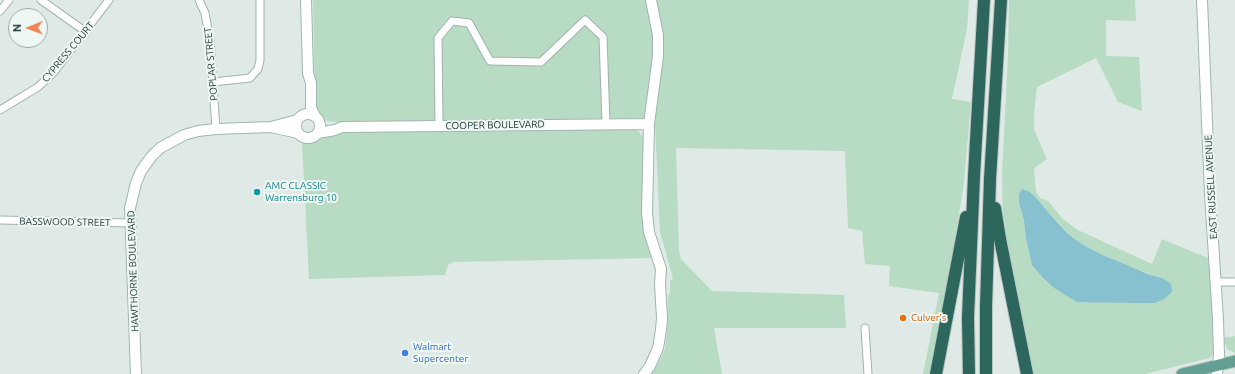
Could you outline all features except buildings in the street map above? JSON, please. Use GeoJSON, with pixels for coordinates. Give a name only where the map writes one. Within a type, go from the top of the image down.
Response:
{"type":"FeatureCollection","features":[{"type":"Feature","properties":{"kind":"highway"},"geometry":{"type":"LineString","coordinates":[[969,374],[968,317],[984,0]]}},
{"type":"Feature","properties":{"kind":"highway"},"geometry":{"type":"LineString","coordinates":[[986,374],[986,307],[990,179],[1001,0]]}},
{"type":"Feature","properties":{"kind":"highway"},"geometry":{"type":"LineString","coordinates":[[936,374],[974,176]]}},
{"type":"Feature","properties":{"kind":"highway"},"geometry":{"type":"LineString","coordinates":[[990,179],[1000,239],[1027,374]]}},
{"type":"Feature","properties":{"kind":"main road"},"geometry":{"type":"LineString","coordinates":[[1182,374],[1217,370],[1235,361]]}},
{"type":"Feature","properties":{"kind":"street"},"geometry":{"type":"LineString","coordinates":[[0,11],[9,0]]}},
{"type":"Feature","properties":{"kind":"street"},"geometry":{"type":"LineString","coordinates":[[41,0],[86,32]]}},
{"type":"Feature","properties":{"kind":"street","name":"CYPRESS COURT"},"geometry":{"type":"LineString","coordinates":[[0,110],[38,87],[54,72],[109,0]]}},
{"type":"Feature","properties":{"kind":"street","name":"POPLAR STREET"},"geometry":{"type":"LineString","coordinates":[[199,0],[205,13],[210,40],[216,129]]}},
{"type":"Feature","properties":{"kind":"street"},"geometry":{"type":"LineString","coordinates":[[213,82],[250,78],[258,68],[260,60],[260,0]]}},
{"type":"Feature","properties":{"kind":"street"},"geometry":{"type":"LineString","coordinates":[[306,0],[308,73],[311,83],[311,108],[320,125],[316,136],[308,139],[304,138],[298,133],[296,126],[304,104],[304,84],[308,73]]}},
{"type":"Feature","properties":{"kind":"street"},"geometry":{"type":"LineString","coordinates":[[644,374],[658,348],[662,318],[660,284],[661,269],[649,232],[647,214],[649,124],[658,56],[658,35],[651,0]]}},
{"type":"Feature","properties":{"kind":"street","name":"EAST RUSSELL AVENUE"},"geometry":{"type":"LineString","coordinates":[[1202,0],[1219,355],[1217,370]]}},
{"type":"Feature","properties":{"kind":"street"},"geometry":{"type":"LineString","coordinates":[[439,126],[438,38],[452,22],[469,23],[490,61],[541,62],[585,20],[603,37],[606,124]]}},
{"type":"Feature","properties":{"kind":"street"},"geometry":{"type":"LineString","coordinates":[[300,118],[308,114],[316,117]]}},
{"type":"Feature","properties":{"kind":"street","name":"COOPER BOULEVARD"},"geometry":{"type":"LineString","coordinates":[[316,117],[328,124],[342,128]]}},
{"type":"Feature","properties":{"kind":"street","name":"HAWTHORNE BOULEVARD"},"geometry":{"type":"LineString","coordinates":[[271,127],[300,118]]}},
{"type":"Feature","properties":{"kind":"street","name":"COOPER BOULEVARD"},"geometry":{"type":"LineString","coordinates":[[318,133],[342,128],[649,124]]}},
{"type":"Feature","properties":{"kind":"street","name":"HAWTHORNE BOULEVARD"},"geometry":{"type":"LineString","coordinates":[[136,374],[130,208],[136,183],[141,171],[151,157],[160,148],[184,135],[198,131],[271,127],[298,133]]}},
{"type":"Feature","properties":{"kind":"street","name":"BASSWOOD STREET"},"geometry":{"type":"LineString","coordinates":[[0,220],[131,224]]}},
{"type":"Feature","properties":{"kind":"street"},"geometry":{"type":"LineString","coordinates":[[1215,282],[1235,282]]}},
{"type":"Feature","properties":{"kind":"street"},"geometry":{"type":"LineString","coordinates":[[865,328],[868,374]]}},
{"type":"Feature","properties":{"kind":"green space"},"geometry":{"type":"Polygon","coordinates":[[[313,0],[969,0],[967,29],[952,99],[971,102],[964,183],[933,374],[923,374],[939,293],[889,286],[890,266],[865,264],[862,231],[848,228],[845,151],[676,148],[679,250],[681,259],[712,291],[844,295],[846,328],[714,328],[722,374],[651,374],[658,364],[665,349],[668,296],[670,293],[670,281],[673,278],[660,232],[655,124],[652,120],[647,118],[327,121],[321,118],[315,107],[313,0]]]}},
{"type":"Feature","properties":{"kind":"green space"},"geometry":{"type":"Polygon","coordinates":[[[1009,0],[1135,0],[1136,21],[1106,20],[1106,56],[1139,57],[1142,111],[1118,102],[1096,58],[1037,87],[1034,129],[1047,159],[1034,168],[1036,192],[1040,198],[1048,201],[1063,219],[1078,230],[1152,264],[1162,239],[1208,258],[1212,262],[1213,352],[1210,358],[1145,374],[1032,374],[1003,228],[1002,173],[1008,57],[1009,0]],[[1030,192],[1019,194],[1019,203],[1032,265],[1054,288],[1077,301],[1155,303],[1162,278],[1124,265],[1083,245],[1068,234],[1030,192]]]}},
{"type":"Feature","properties":{"kind":"green space"},"geometry":{"type":"Polygon","coordinates":[[[633,129],[638,131],[644,137],[653,258],[453,262],[448,265],[445,275],[309,279],[302,141],[313,141],[322,136],[340,132],[633,129]]]}},
{"type":"Feature","properties":{"kind":"green space"},"geometry":{"type":"Polygon","coordinates":[[[1235,336],[1235,353],[1227,349],[1223,338],[1235,336]]]}},
{"type":"Feature","properties":{"kind":"water"},"geometry":{"type":"Polygon","coordinates":[[[1022,189],[1030,192],[1068,234],[1083,245],[1148,274],[1162,278],[1171,284],[1172,292],[1164,299],[1155,303],[1077,302],[1054,288],[1032,265],[1019,203],[1019,194],[1022,189]]]}},
{"type":"Feature","properties":{"kind":"place","name":"AMC CLASSIC Warrensburg 10"},"geometry":{"type":"Point","coordinates":[257,192]}},
{"type":"Feature","properties":{"kind":"place","name":"Culver's"},"geometry":{"type":"Point","coordinates":[903,318]}},
{"type":"Feature","properties":{"kind":"place","name":"Walmart Supercenter"},"geometry":{"type":"Point","coordinates":[405,353]}}]}
